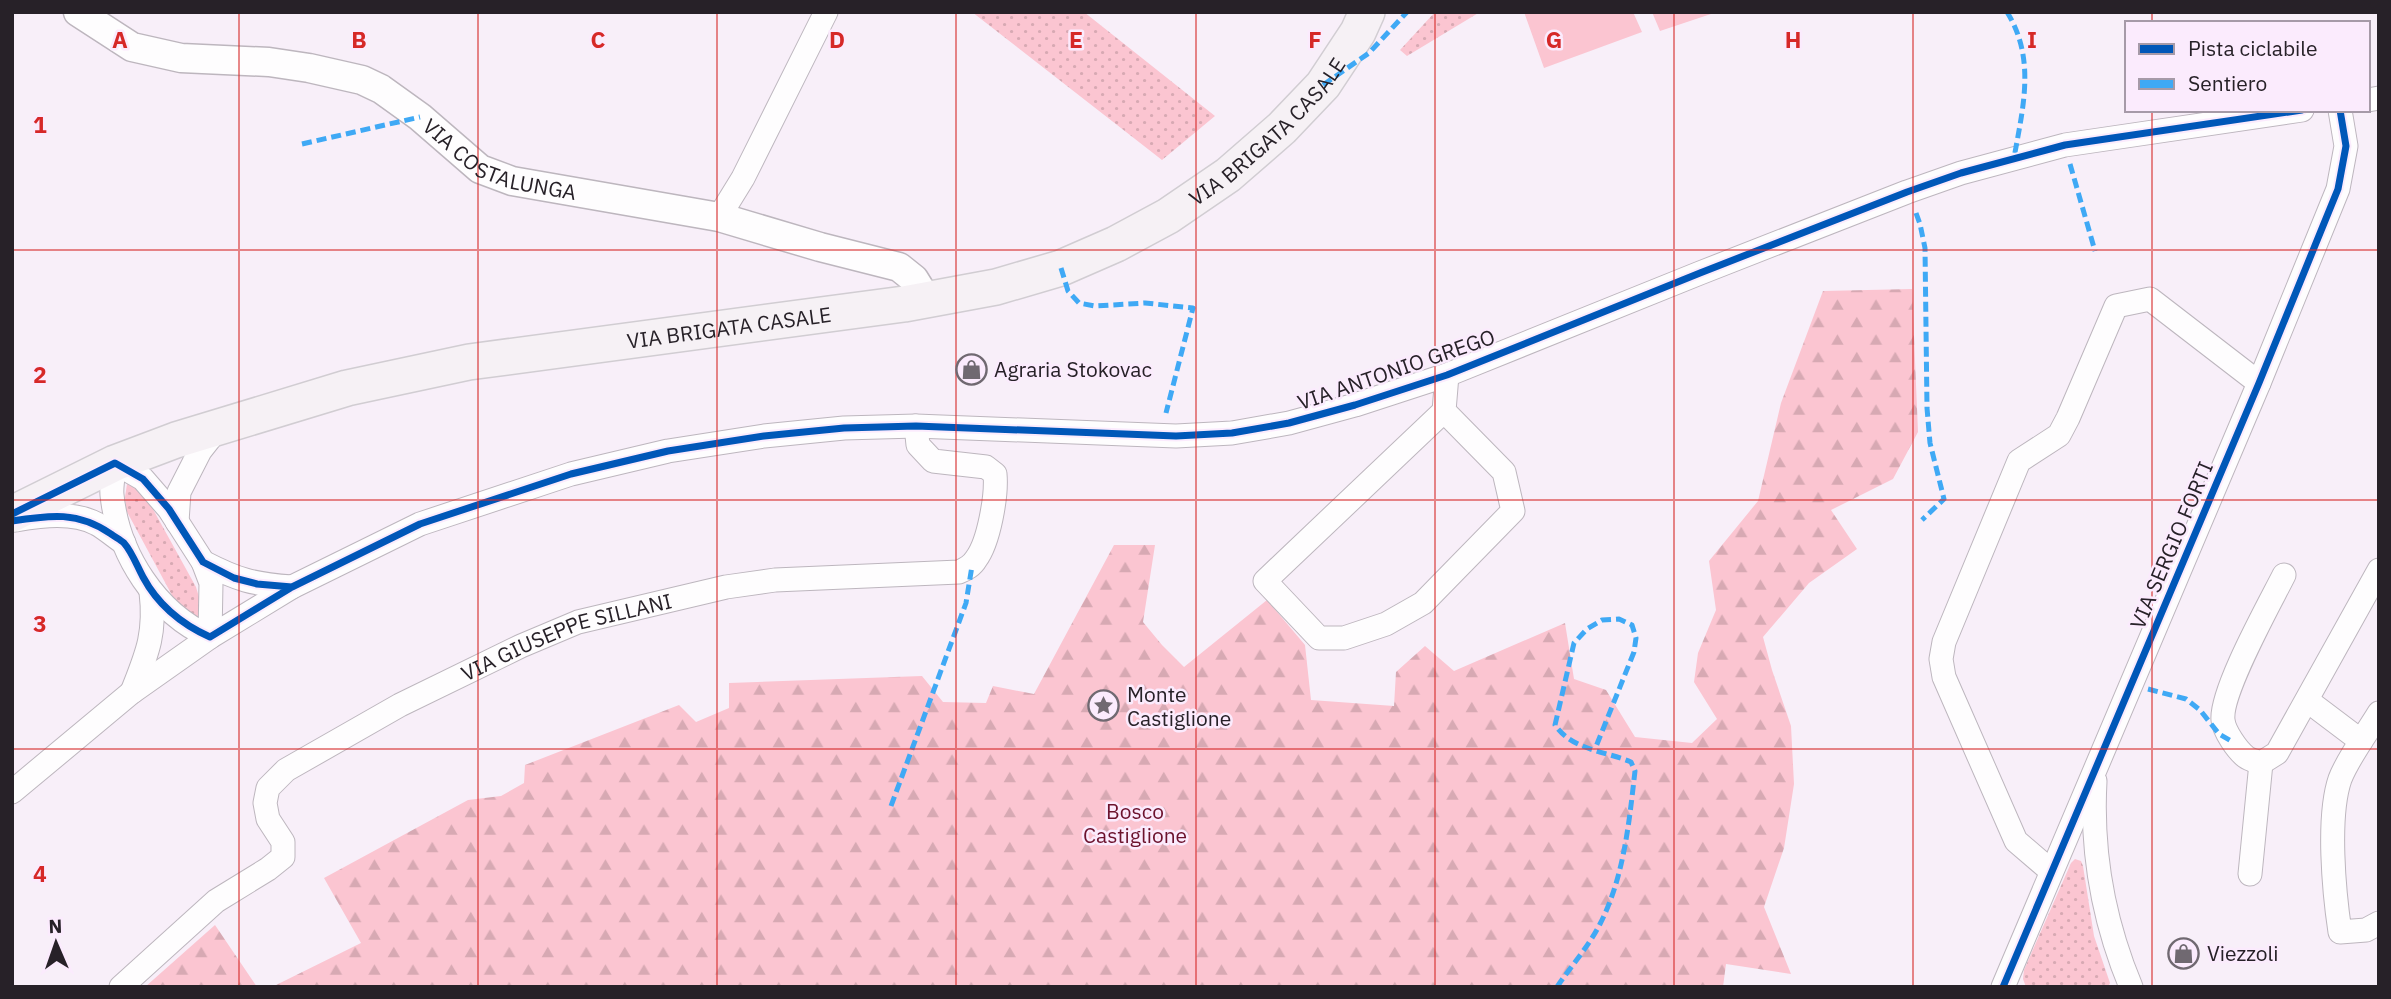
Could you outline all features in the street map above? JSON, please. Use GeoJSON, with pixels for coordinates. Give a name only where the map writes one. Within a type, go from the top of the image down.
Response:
{"type":"FeatureCollection","features":[{"type":"Feature","properties":{"kind":"main road","name":"VIA BRIGATA CASALE"},"geometry":{"type":"LineString","coordinates":[[12,514],[115,463],[220,425],[347,388],[470,362],[927,300],[996,287],[1061,268],[1116,244],[1168,216],[1228,175],[1282,128],[1323,85],[1358,32],[1367,12]]}},
{"type":"Feature","properties":{"kind":"street","name":"VIA COSTALUNGA"},"geometry":{"type":"LineString","coordinates":[[78,12],[132,47],[181,58],[269,62],[362,80],[381,89],[420,117],[480,169],[512,181],[719,217],[899,267],[915,279],[927,300]]}},
{"type":"Feature","properties":{"kind":"street"},"geometry":{"type":"LineString","coordinates":[[719,217],[743,178],[825,12]]}},
{"type":"Feature","properties":{"kind":"street","name":"VIA ANTONIO GREGO"},"geometry":{"type":"LineString","coordinates":[[17,779],[210,637],[292,587],[420,524],[571,474],[668,451],[764,436],[844,428],[916,426],[1176,436],[1232,433],[1289,424],[1447,375],[1679,281],[1961,173],[2065,145],[2288,112]]}},
{"type":"Feature","properties":{"kind":"street","name":"VIA SERGIO FORTI"},"geometry":{"type":"LineString","coordinates":[[2003,987],[2259,383],[2338,189],[2346,146],[2340,112]]}},
{"type":"Feature","properties":{"kind":"street"},"geometry":{"type":"LineString","coordinates":[[2051,871],[2017,841],[1944,677],[1941,659],[1944,642],[2018,461],[2059,435],[2116,306],[2150,299],[2259,383]]}},
{"type":"Feature","properties":{"kind":"street","name":"VIA ANTONIO GREGO"},"geometry":{"type":"LineString","coordinates":[[1444,411],[1447,375]]}},
{"type":"Feature","properties":{"kind":"street"},"geometry":{"type":"LineString","coordinates":[[1444,411],[1504,472],[1513,510],[1423,603],[1386,624],[1344,638],[1319,638],[1265,581],[1444,411]]}},
{"type":"Feature","properties":{"kind":"street"},"geometry":{"type":"LineString","coordinates":[[177,522],[179,492],[201,451],[220,425]]}},
{"type":"Feature","properties":{"kind":"street","name":"VIA GIUSEPPE SILLANI"},"geometry":{"type":"LineString","coordinates":[[121,987],[216,901],[283,857],[283,842],[268,819],[265,803],[268,788],[286,770],[400,705],[521,646],[578,622],[726,587],[802,579],[959,572],[972,566],[985,539],[996,488],[995,474],[986,467],[933,461],[918,445],[916,426]]}},
{"type":"Feature","properties":{"kind":"street"},"geometry":{"type":"LineString","coordinates":[[115,463],[143,479],[177,522],[203,562],[211,583],[210,637],[176,618],[151,592],[124,543],[112,494],[115,463]]}},
{"type":"Feature","properties":{"kind":"street"},"geometry":{"type":"LineString","coordinates":[[12,521],[41,516],[74,516],[96,523],[124,543]]}},
{"type":"Feature","properties":{"kind":"street"},"geometry":{"type":"LineString","coordinates":[[203,562],[234,578],[257,584],[292,587]]}},
{"type":"Feature","properties":{"kind":"street"},"geometry":{"type":"LineString","coordinates":[[2250,874],[2261,763],[2277,752],[2308,701],[2379,570]]}},
{"type":"Feature","properties":{"kind":"street"},"geometry":{"type":"LineString","coordinates":[[2261,763],[2246,757],[2233,742],[2223,721],[2226,699],[2241,663],[2284,575]]}},
{"type":"Feature","properties":{"kind":"street"},"geometry":{"type":"LineString","coordinates":[[132,692],[152,635],[154,618],[151,592]]}},
{"type":"Feature","properties":{"kind":"street"},"geometry":{"type":"LineString","coordinates":[[2308,701],[2361,741]]}},
{"type":"Feature","properties":{"kind":"street"},"geometry":{"type":"LineString","coordinates":[[2379,713],[2340,779],[2336,800],[2334,890],[2340,932],[2366,930],[2379,923]]}},
{"type":"Feature","properties":{"kind":"street"},"geometry":{"type":"LineString","coordinates":[[2096,764],[2096,863],[2106,910],[2131,987]]}},
{"type":"Feature","properties":{"kind":"green space"},"geometry":{"type":"Polygon","coordinates":[[[972,12],[1084,12],[1215,116],[1162,160],[972,12]]]}},
{"type":"Feature","properties":{"kind":"green space"},"geometry":{"type":"Polygon","coordinates":[[[1435,12],[1480,12],[1407,56],[1400,50],[1435,12]]]}},
{"type":"Feature","properties":{"kind":"green space"},"geometry":{"type":"Polygon","coordinates":[[[1524,12],[1633,12],[1642,32],[1544,68],[1524,12]]]}},
{"type":"Feature","properties":{"kind":"green space"},"geometry":{"type":"Polygon","coordinates":[[[1652,12],[1717,12],[1660,31],[1652,12]]]}},
{"type":"Feature","properties":{"kind":"green space","name":"Bosco Castiglione"},"geometry":{"type":"Polygon","coordinates":[[[1912,289],[1918,432],[1893,479],[1831,510],[1857,549],[1809,583],[1763,637],[1791,726],[1794,784],[1784,848],[1764,907],[1791,974],[1726,964],[1723,987],[272,987],[361,943],[324,878],[468,800],[501,796],[524,783],[525,765],[679,705],[696,722],[729,708],[729,683],[922,676],[943,702],[986,703],[993,686],[1034,694],[1114,545],[1155,545],[1143,622],[1184,667],[1267,600],[1305,645],[1311,700],[1394,706],[1396,672],[1425,646],[1454,671],[1565,623],[1574,679],[1606,690],[1635,737],[1692,743],[1717,719],[1694,682],[1698,653],[1716,610],[1709,561],[1758,501],[1781,403],[1823,291],[1912,289]]]}},
{"type":"Feature","properties":{"kind":"green space"},"geometry":{"type":"Polygon","coordinates":[[[127,484],[139,490],[149,502],[196,587],[201,604],[201,620],[185,611],[174,599],[126,510],[127,484]]]}},
{"type":"Feature","properties":{"kind":"green space"},"geometry":{"type":"Polygon","coordinates":[[[2075,859],[2081,861],[2083,866],[2094,936],[2110,983],[2108,987],[2026,987],[2024,970],[2075,859]]]}},
{"type":"Feature","properties":{"kind":"green space"},"geometry":{"type":"Polygon","coordinates":[[[215,925],[257,987],[145,987],[215,925]]]}},
{"type":"Feature","properties":{"kind":"marked path"},"geometry":{"type":"LineString","coordinates":[[1323,85],[1369,53],[1407,12]]}},
{"type":"Feature","properties":{"kind":"marked path"},"geometry":{"type":"LineString","coordinates":[[2007,12],[2022,47],[2025,84],[2014,158]]}},
{"type":"Feature","properties":{"kind":"marked path"},"geometry":{"type":"LineString","coordinates":[[302,144],[420,117]]}},
{"type":"Feature","properties":{"kind":"marked path"},"geometry":{"type":"LineString","coordinates":[[2070,164],[2095,251]]}},
{"type":"Feature","properties":{"kind":"marked path"},"geometry":{"type":"LineString","coordinates":[[1916,213],[1925,248],[1927,408],[1930,443],[1944,499],[1922,520]]}},
{"type":"Feature","properties":{"kind":"marked path"},"geometry":{"type":"LineString","coordinates":[[1061,268],[1068,291],[1079,303],[1095,306],[1145,303],[1193,308],[1166,413]]}},
{"type":"Feature","properties":{"kind":"marked path"},"geometry":{"type":"LineString","coordinates":[[891,806],[966,603],[972,566]]}},
{"type":"Feature","properties":{"kind":"marked path"},"geometry":{"type":"LineString","coordinates":[[1557,987],[1591,940],[1615,888],[1624,849],[1635,771],[1631,762],[1580,745],[1570,740],[1555,725],[1574,643],[1587,629],[1602,620],[1619,619],[1632,625],[1636,638],[1634,652],[1595,749]]}},
{"type":"Feature","properties":{"kind":"marked path"},"geometry":{"type":"LineString","coordinates":[[2148,689],[2186,699],[2200,710],[2219,734],[2233,742]]}},
{"type":"Feature","properties":{"kind":"cycle path"},"geometry":{"type":"LineString","coordinates":[[12,521],[51,516],[75,518],[99,527],[124,543],[149,587],[163,605],[180,620],[210,637],[292,587],[420,524],[571,474],[668,451],[764,436],[844,428],[916,426],[1176,436],[1232,433],[1289,423],[1447,375],[1700,273],[1961,173],[2065,145],[2288,112]]}},
{"type":"Feature","properties":{"kind":"cycle path"},"geometry":{"type":"LineString","coordinates":[[2003,987],[2259,383],[2338,189],[2346,146],[2340,112]]}},
{"type":"Feature","properties":{"kind":"cycle path"},"geometry":{"type":"LineString","coordinates":[[12,514],[115,463],[143,479],[169,509],[203,562],[234,578],[257,584],[292,587]]}},
{"type":"Feature","properties":{"kind":"place","name":"Agraria Stokovac"},"geometry":{"type":"Point","coordinates":[971,369]}},
{"type":"Feature","properties":{"kind":"place","name":"Monte Castiglione"},"geometry":{"type":"Point","coordinates":[1104,706]}},
{"type":"Feature","properties":{"kind":"place","name":"Viezzoli"},"geometry":{"type":"Point","coordinates":[2184,953]}}]}
